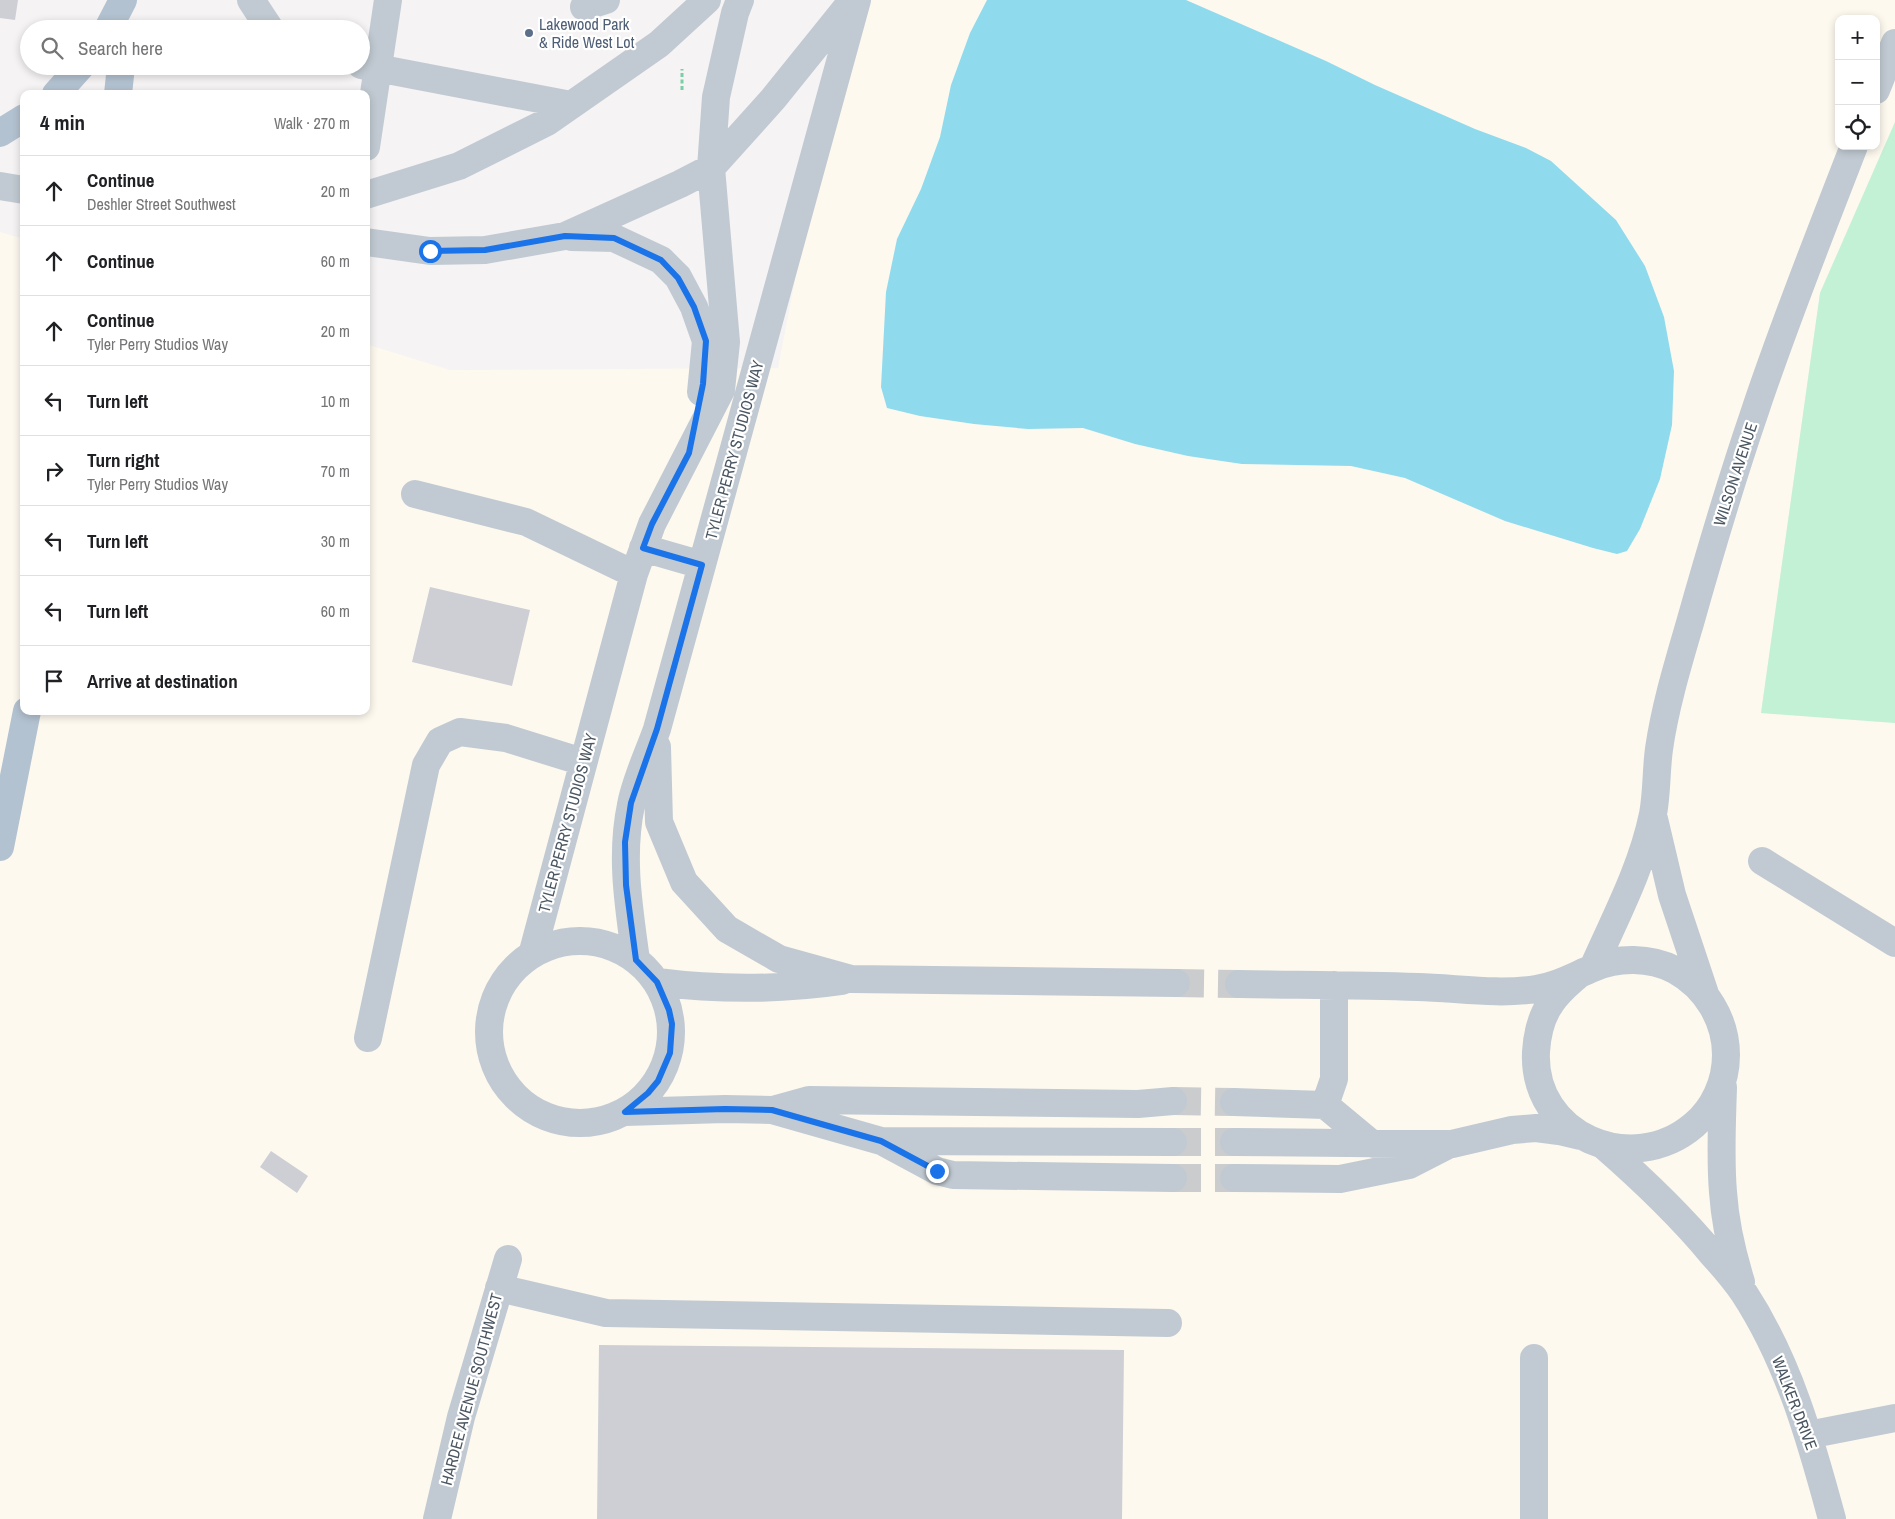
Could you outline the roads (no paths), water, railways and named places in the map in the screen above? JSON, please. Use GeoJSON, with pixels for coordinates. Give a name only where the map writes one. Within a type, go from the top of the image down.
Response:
{"type":"FeatureCollection","features":[{"type":"Feature","properties":{"kind":"main road"},"geometry":{"type":"LineString","coordinates":[[113,20],[123,0]]}},
{"type":"Feature","properties":{"kind":"main road"},"geometry":{"type":"LineString","coordinates":[[126,20],[128,0]]}},
{"type":"Feature","properties":{"kind":"main road"},"geometry":{"type":"LineString","coordinates":[[60,90],[73,75]]}},
{"type":"Feature","properties":{"kind":"main road"},"geometry":{"type":"LineString","coordinates":[[118,90],[120,75]]}},
{"type":"Feature","properties":{"kind":"main road"},"geometry":{"type":"LineString","coordinates":[[0,133],[20,120]]}},
{"type":"Feature","properties":{"kind":"main road"},"geometry":{"type":"LineString","coordinates":[[0,847],[16,776],[26,715]]}},
{"type":"Feature","properties":{"kind":"street"},"geometry":{"type":"LineString","coordinates":[[251,0],[264,20]]}},
{"type":"Feature","properties":{"kind":"street"},"geometry":{"type":"LineString","coordinates":[[388,0],[370,66],[571,105]]}},
{"type":"Feature","properties":{"kind":"street"},"geometry":{"type":"LineString","coordinates":[[370,194],[459,166],[547,122],[659,44],[707,0]]}},
{"type":"Feature","properties":{"kind":"street","name":"TYLER PERRY STUDIOS WAY"},"geometry":{"type":"LineString","coordinates":[[532,954],[634,574],[652,524],[721,390],[726,342],[711,168],[716,98],[735,13],[740,0]]}},
{"type":"Feature","properties":{"kind":"street"},"geometry":{"type":"LineString","coordinates":[[565,236],[711,168],[773,99],[855,0]]}},
{"type":"Feature","properties":{"kind":"street","name":"TYLER PERRY STUDIOS WAY"},"geometry":{"type":"LineString","coordinates":[[636,960],[626,885],[625,842],[631,803],[657,729],[855,0]]}},
{"type":"Feature","properties":{"kind":"street"},"geometry":{"type":"LineString","coordinates":[[1880,80],[1895,43]]}},
{"type":"Feature","properties":{"kind":"street"},"geometry":{"type":"LineString","coordinates":[[369,90],[370,75]]}},
{"type":"Feature","properties":{"kind":"street","name":"WILSON AVENUE"},"geometry":{"type":"LineString","coordinates":[[1653,813],[1659,748],[1664,719],[1689,624],[1715,537],[1764,385],[1800,284],[1852,150]]}},
{"type":"Feature","properties":{"kind":"street"},"geometry":{"type":"LineString","coordinates":[[0,186],[20,189]]}},
{"type":"Feature","properties":{"kind":"street"},"geometry":{"type":"LineString","coordinates":[[370,243],[430,251],[485,250],[565,236],[614,238],[661,260],[678,278],[694,307],[706,341],[703,384],[689,453]]}},
{"type":"Feature","properties":{"kind":"street"},"geometry":{"type":"LineString","coordinates":[[415,494],[526,522],[634,574]]}},
{"type":"Feature","properties":{"kind":"street"},"geometry":{"type":"LineString","coordinates":[[643,548],[702,565]]}},
{"type":"Feature","properties":{"kind":"street"},"geometry":{"type":"LineString","coordinates":[[657,729],[659,822],[684,882],[727,929],[764,951],[779,959],[851,979]]}},
{"type":"Feature","properties":{"kind":"street"},"geometry":{"type":"LineString","coordinates":[[368,1038],[426,765],[440,740],[460,732],[506,738],[583,762]]}},
{"type":"Feature","properties":{"kind":"street"},"geometry":{"type":"LineString","coordinates":[[1585,972],[1633,878],[1653,813]]}},
{"type":"Feature","properties":{"kind":"street"},"geometry":{"type":"LineString","coordinates":[[1653,813],[1672,895],[1706,996]]}},
{"type":"Feature","properties":{"kind":"street"},"geometry":{"type":"LineString","coordinates":[[1762,861],[1895,943]]}},
{"type":"Feature","properties":{"kind":"street"},"geometry":{"type":"LineString","coordinates":[[585,941],[612,947],[636,960],[657,982],[669,1010],[672,1024],[670,1053],[658,1081],[648,1093],[625,1112],[612,1118],[584,1124],[556,1121],[530,1108],[509,1090],[501,1079],[491,1053],[489,1025],[491,1010],[498,991],[510,973],[532,954],[557,944],[585,941]]}},
{"type":"Feature","properties":{"kind":"street"},"geometry":{"type":"LineString","coordinates":[[1234,1178],[1340,1179],[1409,1165],[1452,1144],[1512,1130],[1536,1128],[1559,1131],[1624,1150],[1645,1149],[1668,1142],[1687,1132],[1702,1118],[1716,1099],[1723,1078],[1726,1056],[1724,1034],[1718,1015],[1706,996],[1691,981],[1674,970],[1654,962],[1634,960],[1613,961],[1559,984],[1515,991],[1239,984]]}},
{"type":"Feature","properties":{"kind":"street","name":"WALKER DRIVE"},"geometry":{"type":"LineString","coordinates":[[1585,972],[1563,988],[1551,1002],[1542,1019],[1537,1039],[1536,1060],[1540,1084],[1548,1103],[1562,1120],[1627,1166],[1675,1212],[1707,1247],[1744,1293],[1792,1387],[1808,1434],[1832,1519]]}},
{"type":"Feature","properties":{"kind":"street"},"geometry":{"type":"LineString","coordinates":[[657,982],[700,988],[803,987],[851,979],[1176,983]]}},
{"type":"Feature","properties":{"kind":"street"},"geometry":{"type":"LineString","coordinates":[[1324,1105],[1334,1079],[1334,985]]}},
{"type":"Feature","properties":{"kind":"street","name":"WALKER DRIVE"},"geometry":{"type":"LineString","coordinates":[[1723,1078],[1721,1158],[1723,1192],[1734,1260],[1744,1293]]}},
{"type":"Feature","properties":{"kind":"street"},"geometry":{"type":"LineString","coordinates":[[772,1110],[809,1100],[1138,1104],[1173,1101]]}},
{"type":"Feature","properties":{"kind":"street"},"geometry":{"type":"LineString","coordinates":[[1234,1102],[1324,1105],[1372,1144]]}},
{"type":"Feature","properties":{"kind":"street"},"geometry":{"type":"LineString","coordinates":[[625,1112],[725,1109],[772,1110],[881,1141],[937,1171],[953,1175],[1173,1178]]}},
{"type":"Feature","properties":{"kind":"street"},"geometry":{"type":"LineString","coordinates":[[881,1141],[1172,1142]]}},
{"type":"Feature","properties":{"kind":"street"},"geometry":{"type":"LineString","coordinates":[[1234,1142],[1452,1144]]}},
{"type":"Feature","properties":{"kind":"street","name":"HARDEE AVENUE SOUTHWEST"},"geometry":{"type":"LineString","coordinates":[[437,1519],[461,1417],[508,1259]]}},
{"type":"Feature","properties":{"kind":"street"},"geometry":{"type":"LineString","coordinates":[[499,1288],[606,1313],[1168,1323]]}},
{"type":"Feature","properties":{"kind":"street"},"geometry":{"type":"LineString","coordinates":[[1534,1358],[1534,1519]]}},
{"type":"Feature","properties":{"kind":"street"},"geometry":{"type":"LineString","coordinates":[[1808,1434],[1895,1418]]}},
{"type":"Feature","properties":{"kind":"water"},"geometry":{"type":"Polygon","coordinates":[[[987,0],[1186,0],[1475,129],[1526,148],[1551,161],[1616,220],[1645,266],[1664,317],[1674,371],[1672,425],[1660,479],[1640,529],[1627,551],[1617,554],[1505,521],[1405,478],[1351,466],[1242,464],[1188,456],[1135,444],[1083,428],[1028,429],[974,424],[920,416],[887,408],[881,387],[886,292],[897,239],[921,189],[940,137],[951,85],[970,33],[987,0]]]}},
{"type":"Feature","properties":{"kind":"tunnel"},"geometry":{"type":"LineString","coordinates":[[1176,983],[1239,984]]}},
{"type":"Feature","properties":{"kind":"tunnel"},"geometry":{"type":"LineString","coordinates":[[1173,1101],[1234,1102]]}},
{"type":"Feature","properties":{"kind":"tunnel"},"geometry":{"type":"LineString","coordinates":[[1173,1142],[1234,1142]]}},
{"type":"Feature","properties":{"kind":"tunnel"},"geometry":{"type":"LineString","coordinates":[[1173,1178],[1234,1178]]}},
{"type":"Feature","properties":{"kind":"place","name":"Lakewood Park & Ride West Lot"},"geometry":{"type":"Point","coordinates":[529,33]}}]}
